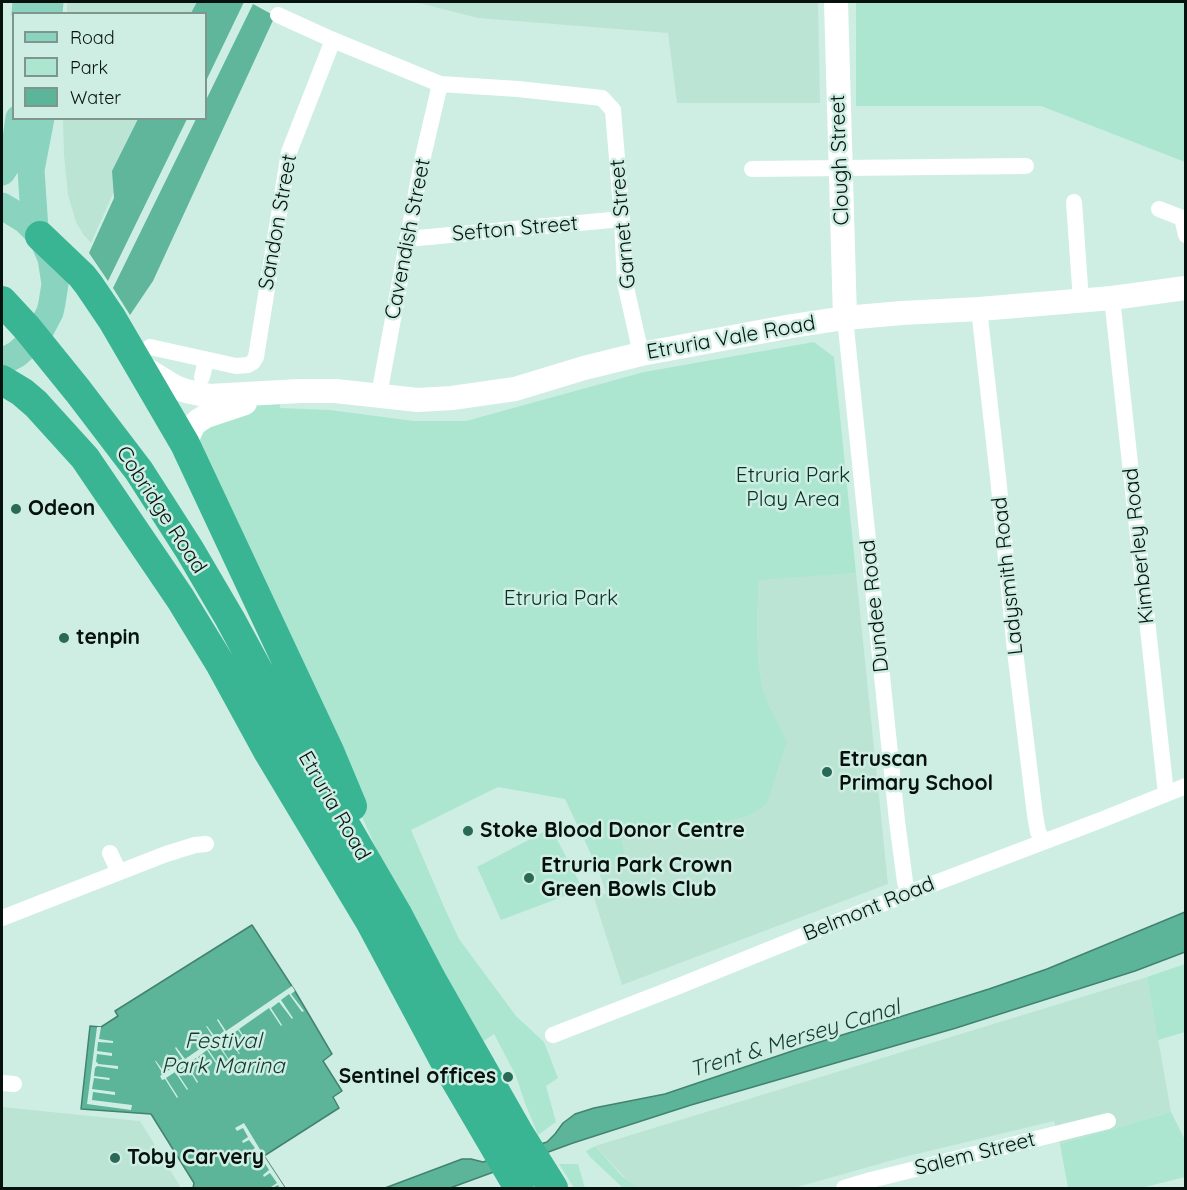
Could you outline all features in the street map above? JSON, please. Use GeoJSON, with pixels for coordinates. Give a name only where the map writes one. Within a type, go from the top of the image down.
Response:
{"type":"FeatureCollection","features":[{"type":"Feature","properties":{"kind":"highway"},"geometry":{"type":"LineString","coordinates":[[38,233],[82,276],[112,320],[144,356],[329,751],[384,918]]}},
{"type":"Feature","properties":{"kind":"highway","name":"Cobridge Road"},"geometry":{"type":"LineString","coordinates":[[2,301],[78,391],[139,471],[230,619],[294,737]]}},
{"type":"Feature","properties":{"kind":"highway"},"geometry":{"type":"LineString","coordinates":[[2,380],[36,404],[85,458],[180,598],[221,665],[268,751],[384,918]]}},
{"type":"Feature","properties":{"kind":"highway","name":"Etruria Road"},"geometry":{"type":"LineString","coordinates":[[294,737],[384,918],[448,1067],[506,1140],[532,1182]]}},
{"type":"Feature","properties":{"kind":"main road","name":"Clough Street"},"geometry":{"type":"LineString","coordinates":[[836,2],[845,318]]}},
{"type":"Feature","properties":{"kind":"main road"},"geometry":{"type":"LineString","coordinates":[[2,172],[15,146],[19,120]]}},
{"type":"Feature","properties":{"kind":"main road"},"geometry":{"type":"LineString","coordinates":[[38,233],[31,170],[41,120]]}},
{"type":"Feature","properties":{"kind":"main road"},"geometry":{"type":"LineString","coordinates":[[2,206],[17,214],[38,233],[48,251],[54,269],[55,284],[52,303],[38,335],[17,354],[2,362]]}},
{"type":"Feature","properties":{"kind":"main road","name":"Etruria Vale Road"},"geometry":{"type":"LineString","coordinates":[[282,392],[335,391],[418,400],[452,398],[515,389],[641,354],[782,327],[902,313],[1081,301],[1185,288]]}},
{"type":"Feature","properties":{"kind":"main road"},"geometry":{"type":"LineString","coordinates":[[144,356],[175,387],[186,392],[210,396],[282,392]]}},
{"type":"Feature","properties":{"kind":"main road"},"geometry":{"type":"LineString","coordinates":[[185,444],[193,426],[206,416],[282,392]]}},
{"type":"Feature","properties":{"kind":"street"},"geometry":{"type":"LineString","coordinates":[[278,15],[440,84]]}},
{"type":"Feature","properties":{"kind":"street","name":"Sandon Street"},"geometry":{"type":"LineString","coordinates":[[144,356],[206,360],[242,367],[253,362],[256,357],[289,152],[333,40]]}},
{"type":"Feature","properties":{"kind":"street","name":"Garnet Street"},"geometry":{"type":"LineString","coordinates":[[440,84],[602,98],[613,110],[625,283],[641,354]]}},
{"type":"Feature","properties":{"kind":"street","name":"Cavendish Street"},"geometry":{"type":"LineString","coordinates":[[379,395],[422,161],[440,84]]}},
{"type":"Feature","properties":{"kind":"street"},"geometry":{"type":"LineString","coordinates":[[752,169],[1026,166]]}},
{"type":"Feature","properties":{"kind":"street"},"geometry":{"type":"LineString","coordinates":[[1074,202],[1081,301]]}},
{"type":"Feature","properties":{"kind":"street"},"geometry":{"type":"LineString","coordinates":[[1159,209],[1182,218],[1185,235]]}},
{"type":"Feature","properties":{"kind":"street","name":"Sefton Street"},"geometry":{"type":"LineString","coordinates":[[407,238],[622,219]]}},
{"type":"Feature","properties":{"kind":"street","name":"Kimberley Road"},"geometry":{"type":"LineString","coordinates":[[1112,298],[1166,794]]}},
{"type":"Feature","properties":{"kind":"street","name":"Ladysmith Road"},"geometry":{"type":"LineString","coordinates":[[979,309],[1035,815],[1038,832],[1044,842]]}},
{"type":"Feature","properties":{"kind":"street","name":"Dundee Road"},"geometry":{"type":"LineString","coordinates":[[845,318],[897,821],[905,882],[909,893]]}},
{"type":"Feature","properties":{"kind":"street"},"geometry":{"type":"LineString","coordinates":[[202,377],[206,360]]}},
{"type":"Feature","properties":{"kind":"street","name":"Belmont Road"},"geometry":{"type":"LineString","coordinates":[[553,1035],[1185,786]]}},
{"type":"Feature","properties":{"kind":"street"},"geometry":{"type":"LineString","coordinates":[[2,918],[166,854],[206,844]]}},
{"type":"Feature","properties":{"kind":"street"},"geometry":{"type":"LineString","coordinates":[[110,853],[119,872]]}},
{"type":"Feature","properties":{"kind":"street","name":"Salem Street"},"geometry":{"type":"LineString","coordinates":[[844,1188],[1108,1121]]}},
{"type":"Feature","properties":{"kind":"shaded area"},"geometry":{"type":"Polygon","coordinates":[[[67,2],[208,2],[203,12],[67,12],[67,2]]]}},
{"type":"Feature","properties":{"kind":"shaded area"},"geometry":{"type":"Polygon","coordinates":[[[197,2],[244,2],[207,79],[207,12],[192,12],[197,2]]]}},
{"type":"Feature","properties":{"kind":"shaded area"},"geometry":{"type":"Polygon","coordinates":[[[415,2],[818,2],[820,103],[677,103],[668,33],[478,18],[415,2]]]}},
{"type":"Feature","properties":{"kind":"shaded area"},"geometry":{"type":"Polygon","coordinates":[[[253,4],[275,16],[153,281],[130,315],[113,288],[196,120],[207,120],[207,98],[253,4]]]}},
{"type":"Feature","properties":{"kind":"shaded area"},"geometry":{"type":"Polygon","coordinates":[[[63,120],[148,120],[91,243],[76,222],[68,195],[63,120]]]}},
{"type":"Feature","properties":{"kind":"shaded area"},"geometry":{"type":"Polygon","coordinates":[[[138,120],[187,120],[108,281],[89,253],[114,198],[112,171],[138,120]]]}},
{"type":"Feature","properties":{"kind":"shaded area","name":"Etruscan Primary School"},"geometry":{"type":"Polygon","coordinates":[[[856,573],[888,884],[622,985],[594,898],[606,893],[597,867],[626,857],[618,832],[703,827],[745,817],[769,706],[762,686],[758,658],[759,579],[856,573]]]}},
{"type":"Feature","properties":{"kind":"shaded area"},"geometry":{"type":"Polygon","coordinates":[[[1147,977],[1171,1112],[1060,1144],[1054,1121],[904,1157],[794,1188],[635,1188],[595,1146],[1147,977]]]}},
{"type":"Feature","properties":{"kind":"shaded area"},"geometry":{"type":"Polygon","coordinates":[[[2,1107],[140,1121],[180,1186],[179,1188],[2,1188],[2,1107]]]}},
{"type":"Feature","properties":{"kind":"green space"},"geometry":{"type":"Polygon","coordinates":[[[856,2],[1185,2],[1185,162],[1041,106],[856,106],[856,2]]]}},
{"type":"Feature","properties":{"kind":"green space","name":"Etruria Park"},"geometry":{"type":"Polygon","coordinates":[[[814,342],[834,357],[856,573],[759,580],[758,658],[762,686],[769,706],[787,741],[767,803],[745,817],[712,825],[619,832],[626,857],[597,867],[565,799],[498,787],[411,830],[459,939],[516,1016],[544,1042],[558,1078],[546,1086],[556,1122],[538,1135],[516,1076],[494,1034],[481,1043],[387,873],[200,451],[198,439],[201,429],[281,392],[280,408],[330,410],[414,421],[466,421],[644,372],[814,342]]]}},
{"type":"Feature","properties":{"kind":"green space","name":"Etruria Park Crown Green Bowls Club"},"geometry":{"type":"Polygon","coordinates":[[[551,828],[583,889],[501,920],[477,867],[551,828]]]}},
{"type":"Feature","properties":{"kind":"green space"},"geometry":{"type":"Polygon","coordinates":[[[1185,964],[1185,1032],[1158,1040],[1147,977],[1185,964]]]}},
{"type":"Feature","properties":{"kind":"green space"},"geometry":{"type":"Polygon","coordinates":[[[1171,1112],[1185,1140],[1185,1177],[1141,1188],[1068,1188],[1060,1144],[1171,1112]]]}},
{"type":"Feature","properties":{"kind":"green space"},"geometry":{"type":"Polygon","coordinates":[[[595,1146],[622,1176],[638,1188],[623,1188],[590,1157],[586,1151],[595,1146]]]}},
{"type":"Feature","properties":{"kind":"green space"},"geometry":{"type":"Polygon","coordinates":[[[559,1164],[578,1164],[585,1188],[574,1188],[559,1164]]]}},
{"type":"Feature","properties":{"kind":"water"},"geometry":{"type":"Polygon","coordinates":[[[1185,912],[1185,952],[1135,971],[956,1028],[691,1105],[573,1143],[450,1188],[385,1188],[462,1159],[483,1162],[547,1142],[563,1123],[575,1114],[665,1094],[807,1046],[989,989],[1047,969],[1185,912]]]}},
{"type":"Feature","properties":{"kind":"water","name":"Festival Park Marina"},"geometry":{"type":"Polygon","coordinates":[[[252,925],[332,1054],[323,1061],[342,1091],[333,1097],[339,1108],[264,1156],[285,1188],[193,1188],[194,1183],[151,1114],[81,1109],[90,1026],[101,1027],[118,1016],[115,1011],[252,925]]]}},
{"type":"Feature","properties":{"kind":"pier"},"geometry":{"type":"Polygon","coordinates":[[[292,986],[295,991],[291,994],[304,1011],[302,1012],[289,994],[281,1000],[292,1019],[279,1002],[271,1008],[281,1026],[269,1008],[239,1029],[251,1047],[238,1030],[229,1036],[240,1054],[227,1037],[218,1043],[230,1061],[217,1044],[208,1049],[219,1068],[207,1050],[198,1057],[210,1075],[208,1076],[196,1058],[187,1064],[197,1083],[186,1065],[176,1071],[187,1090],[175,1072],[166,1078],[177,1098],[165,1079],[162,1080],[160,1076],[163,1074],[155,1061],[165,1073],[174,1066],[166,1054],[175,1065],[183,1060],[176,1047],[185,1059],[204,1046],[197,1032],[206,1045],[214,1039],[206,1026],[216,1038],[224,1031],[218,1019],[226,1031],[292,986]]]}},
{"type":"Feature","properties":{"kind":"pier"},"geometry":{"type":"Polygon","coordinates":[[[97,1027],[101,1027],[99,1039],[113,1041],[113,1043],[98,1042],[97,1051],[112,1053],[112,1056],[97,1054],[96,1062],[118,1066],[118,1069],[97,1066],[95,1068],[94,1076],[110,1078],[109,1080],[94,1078],[92,1089],[115,1092],[115,1095],[93,1092],[92,1100],[132,1105],[131,1110],[87,1104],[97,1027]]]}},
{"type":"Feature","properties":{"kind":"pier"},"geometry":{"type":"Polygon","coordinates":[[[244,1123],[285,1188],[280,1188],[278,1185],[271,1187],[277,1183],[270,1173],[264,1177],[263,1175],[269,1170],[264,1162],[258,1166],[256,1164],[261,1159],[256,1151],[251,1154],[249,1152],[255,1148],[249,1140],[243,1143],[242,1141],[248,1137],[243,1128],[237,1131],[235,1128],[244,1123]]]}},
{"type":"Feature","properties":{"kind":"place","name":"Odeon"},"geometry":{"type":"Point","coordinates":[16,509]}},
{"type":"Feature","properties":{"kind":"place","name":"tenpin"},"geometry":{"type":"Point","coordinates":[64,638]}},
{"type":"Feature","properties":{"kind":"place","name":"Etruscan Primary School"},"geometry":{"type":"Point","coordinates":[827,772]}},
{"type":"Feature","properties":{"kind":"place","name":"Stoke Blood Donor Centre"},"geometry":{"type":"Point","coordinates":[468,831]}},
{"type":"Feature","properties":{"kind":"place","name":"Etruria Park Crown Green Bowls Club"},"geometry":{"type":"Point","coordinates":[529,878]}},
{"type":"Feature","properties":{"kind":"place","name":"Sentinel offices"},"geometry":{"type":"Point","coordinates":[508,1077]}},
{"type":"Feature","properties":{"kind":"place","name":"Toby Carvery"},"geometry":{"type":"Point","coordinates":[115,1158]}},
{"type":"Feature","properties":{"kind":"park label","name":"Etruria Park Play Area"},"geometry":{"type":"Point","coordinates":[793,488]}},
{"type":"Feature","properties":{"kind":"water label","name":"Trent & Mersey Canal"},"geometry":{"type":"Point","coordinates":[795,1039]}}]}
